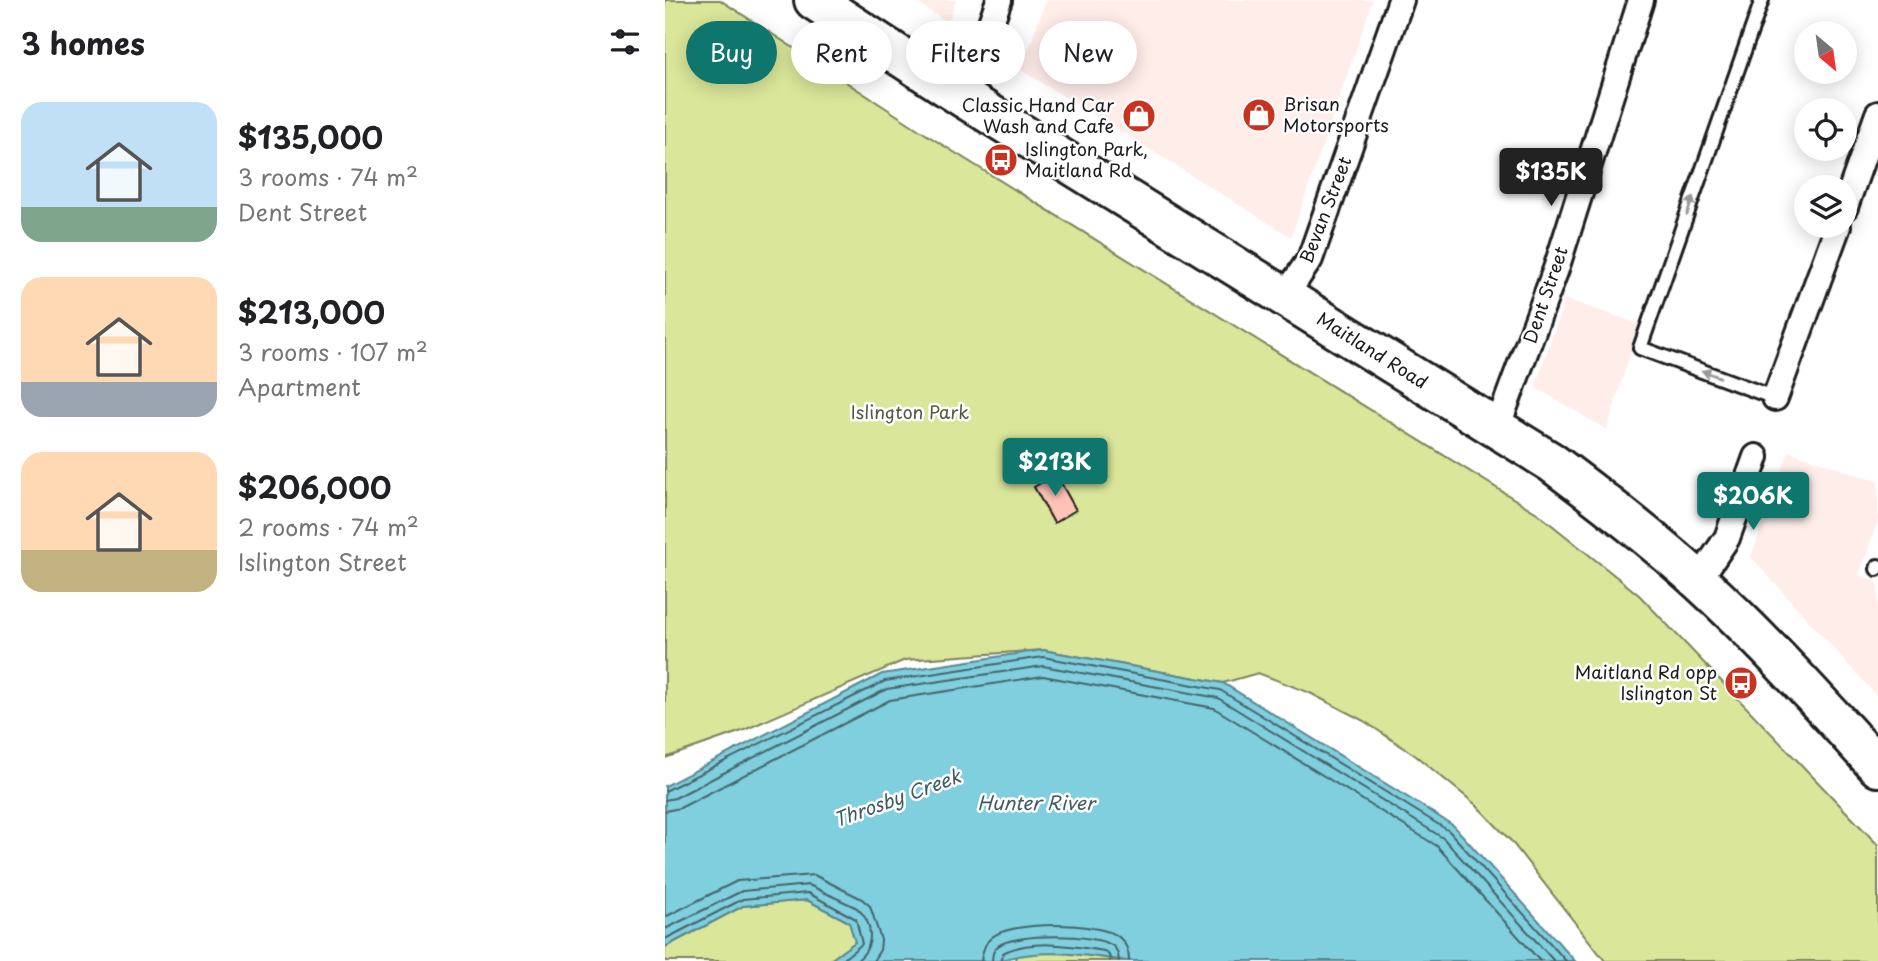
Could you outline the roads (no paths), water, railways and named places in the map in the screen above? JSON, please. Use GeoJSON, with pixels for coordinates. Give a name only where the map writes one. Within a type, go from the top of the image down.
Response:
{"type":"FeatureCollection","features":[{"type":"Feature","properties":{"kind":"main road","name":"Maitland Road"},"geometry":{"type":"LineString","coordinates":[[814,0],[964,97],[1551,462],[1605,502],[1698,581],[1745,625],[1878,767]]}},
{"type":"Feature","properties":{"kind":"street"},"geometry":{"type":"LineString","coordinates":[[964,97],[999,0]]}},
{"type":"Feature","properties":{"kind":"street","name":"Bevan Street"},"geometry":{"type":"LineString","coordinates":[[1285,296],[1310,259],[1401,0]]}},
{"type":"Feature","properties":{"kind":"street","name":"Dent Street"},"geometry":{"type":"LineString","coordinates":[[1497,428],[1556,269],[1641,0]]}},
{"type":"Feature","properties":{"kind":"street"},"geometry":{"type":"LineString","coordinates":[[1856,175],[1878,114]]}},
{"type":"Feature","properties":{"kind":"street"},"geometry":{"type":"LineString","coordinates":[[1775,398],[1834,238]]}},
{"type":"Feature","properties":{"kind":"street"},"geometry":{"type":"LineString","coordinates":[[1698,581],[1727,538],[1756,457]]}},
{"type":"Feature","properties":{"kind":"lane"},"geometry":{"type":"LineString","coordinates":[[1762,0],[1640,348],[1775,398]]}},
{"type":"Feature","properties":{"kind":"water","name":"Hunter River"},"geometry":{"type":"Polygon","coordinates":[[[1043,650],[1223,683],[1454,826],[1575,961],[1127,961],[1046,953],[998,961],[829,961],[855,942],[849,922],[807,900],[743,906],[665,947],[665,786],[882,674],[1043,650]]]}},
{"type":"Feature","properties":{"kind":"place","name":"Brisan Motorsports"},"geometry":{"type":"Point","coordinates":[1259,115]}},
{"type":"Feature","properties":{"kind":"place","name":"Classic Hand Car Wash and Cafe"},"geometry":{"type":"Point","coordinates":[1139,116]}},
{"type":"Feature","properties":{"kind":"place","name":"Islington Park, Maitland Rd"},"geometry":{"type":"Point","coordinates":[1001,160]}},
{"type":"Feature","properties":{"kind":"place","name":"Maitland Rd opp Islington St"},"geometry":{"type":"Point","coordinates":[1741,683]}},
{"type":"Feature","properties":{"kind":"park label","name":"Islington Park"},"geometry":{"type":"Point","coordinates":[910,413]}},
{"type":"Feature","properties":{"kind":"water label","name":"Throsby Creek"},"geometry":{"type":"Point","coordinates":[897,798]}}]}
